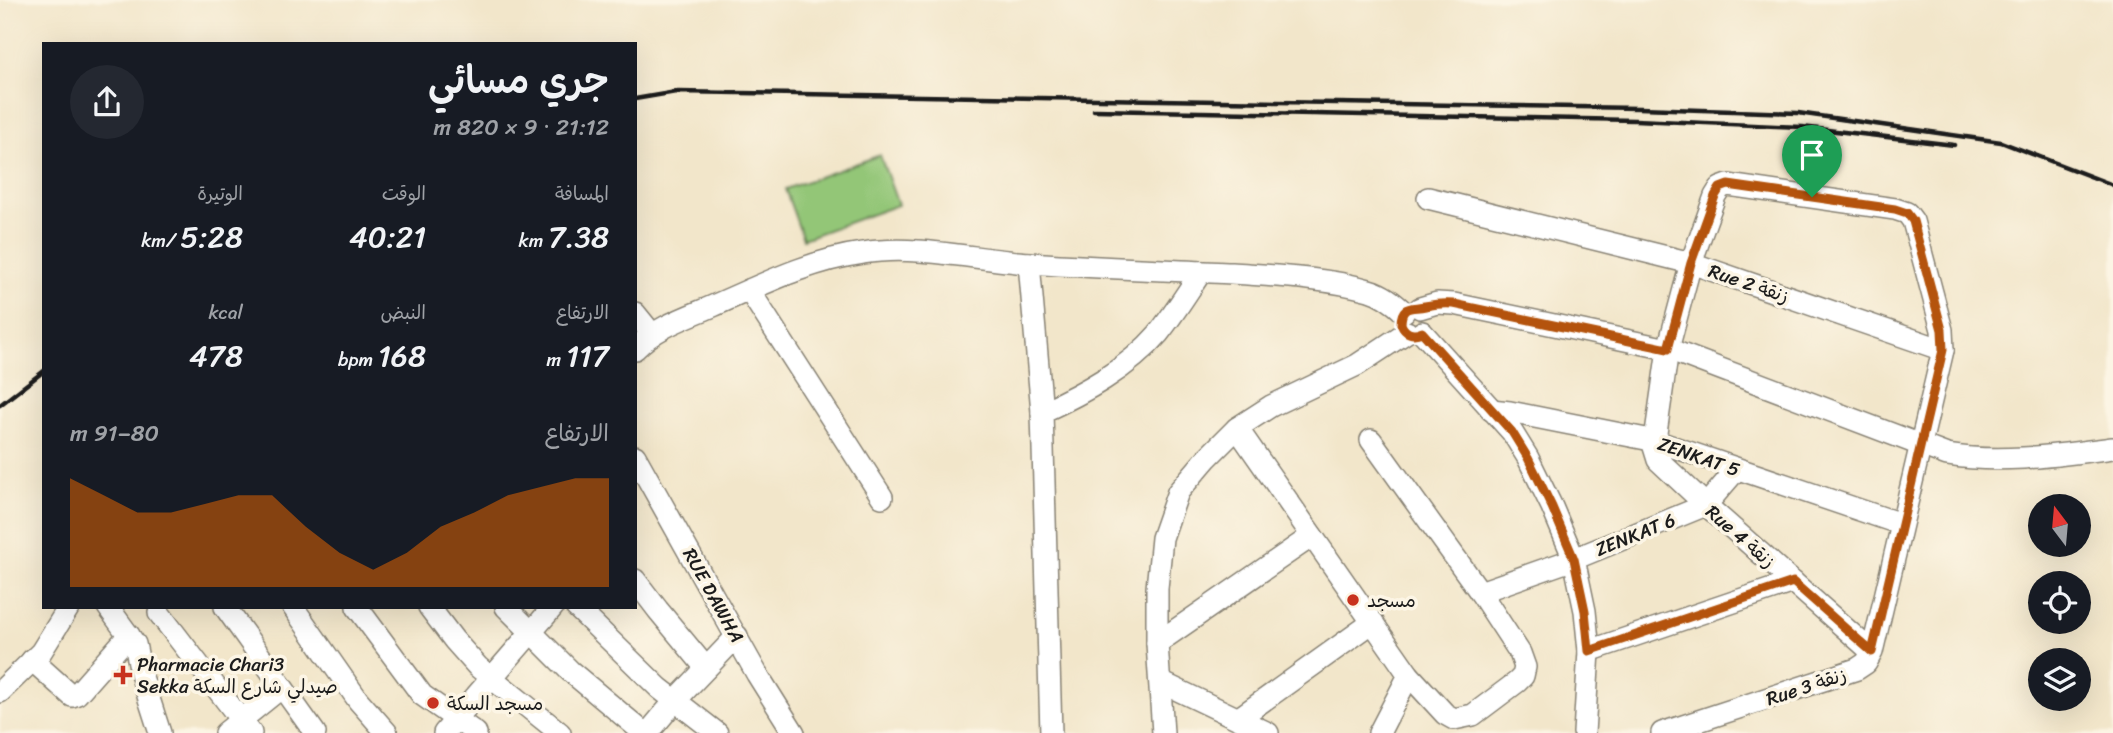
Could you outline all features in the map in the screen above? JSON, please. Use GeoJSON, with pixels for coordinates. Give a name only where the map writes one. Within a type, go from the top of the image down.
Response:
{"type":"FeatureCollection","features":[{"type":"Feature","properties":{"kind":"street"},"geometry":{"type":"LineString","coordinates":[[1656,441],[1668,349],[1691,263],[1720,188],[1728,185],[1907,213],[1913,221],[1942,330],[1943,350],[1872,652]]}},
{"type":"Feature","properties":{"kind":"street","name":"Rue 2 زنقة"},"geometry":{"type":"LineString","coordinates":[[1428,198],[1691,263],[1943,350]]}},
{"type":"Feature","properties":{"kind":"street"},"geometry":{"type":"LineString","coordinates":[[637,347],[652,334],[749,290],[815,264],[864,252],[891,250],[1029,263],[1201,272],[1322,281],[1368,289],[1388,298],[1414,321],[1512,432],[1552,507],[1574,559],[1585,611],[1589,651],[1584,733]]}},
{"type":"Feature","properties":{"kind":"street"},"geometry":{"type":"LineString","coordinates":[[1029,263],[1041,411],[1051,733]]}},
{"type":"Feature","properties":{"kind":"street"},"geometry":{"type":"LineString","coordinates":[[1041,411],[1091,387],[1130,360],[1156,336],[1201,272]]}},
{"type":"Feature","properties":{"kind":"street"},"geometry":{"type":"LineString","coordinates":[[749,290],[882,497]]}},
{"type":"Feature","properties":{"kind":"street"},"geometry":{"type":"LineString","coordinates":[[1163,733],[1157,643],[1157,588],[1162,538],[1178,492],[1237,428],[1271,406],[1357,365],[1437,303],[1454,304],[1668,349],[1947,455],[1972,459],[2009,458],[2113,448]]}},
{"type":"Feature","properties":{"kind":"street"},"geometry":{"type":"LineString","coordinates":[[637,315],[652,334]]}},
{"type":"Feature","properties":{"kind":"street","name":"ZENKAT 5"},"geometry":{"type":"LineString","coordinates":[[1491,410],[1656,441],[1901,524]]}},
{"type":"Feature","properties":{"kind":"street"},"geometry":{"type":"LineString","coordinates":[[1237,428],[1409,675],[1445,714],[1454,719],[1473,715],[1523,676],[1525,667],[1520,653],[1480,592],[1371,440]]}},
{"type":"Feature","properties":{"kind":"street","name":"Rue 4 زنقة"},"geometry":{"type":"LineString","coordinates":[[1656,441],[1654,447],[1658,460],[1872,652]]}},
{"type":"Feature","properties":{"kind":"street","name":"RUE DAWHA"},"geometry":{"type":"LineString","coordinates":[[637,460],[757,674],[794,733]]}},
{"type":"Feature","properties":{"kind":"street","name":"ZENKAT 6"},"geometry":{"type":"LineString","coordinates":[[1480,592],[1574,559],[1706,505],[1737,469]]}},
{"type":"Feature","properties":{"kind":"street"},"geometry":{"type":"LineString","coordinates":[[1157,643],[1312,536]]}},
{"type":"Feature","properties":{"kind":"street"},"geometry":{"type":"LineString","coordinates":[[1589,651],[1793,582]]}},
{"type":"Feature","properties":{"kind":"street"},"geometry":{"type":"LineString","coordinates":[[637,583],[706,668]]}},
{"type":"Feature","properties":{"kind":"street"},"geometry":{"type":"LineString","coordinates":[[0,692],[41,652],[68,609]]}},
{"type":"Feature","properties":{"kind":"street"},"geometry":{"type":"LineString","coordinates":[[109,609],[132,640],[157,725],[171,733]]}},
{"type":"Feature","properties":{"kind":"street"},"geometry":{"type":"LineString","coordinates":[[226,609],[315,733]]}},
{"type":"Feature","properties":{"kind":"street"},"geometry":{"type":"LineString","coordinates":[[294,609],[345,681],[387,733]]}},
{"type":"Feature","properties":{"kind":"street"},"geometry":{"type":"LineString","coordinates":[[358,609],[422,695],[449,726],[476,733]]}},
{"type":"Feature","properties":{"kind":"street"},"geometry":{"type":"LineString","coordinates":[[431,609],[467,656],[490,678],[560,733]]}},
{"type":"Feature","properties":{"kind":"street"},"geometry":{"type":"LineString","coordinates":[[508,609],[570,671],[646,733],[737,636]]}},
{"type":"Feature","properties":{"kind":"street"},"geometry":{"type":"LineString","coordinates":[[449,726],[551,609]]}},
{"type":"Feature","properties":{"kind":"street"},"geometry":{"type":"LineString","coordinates":[[578,609],[674,702],[716,733]]}},
{"type":"Feature","properties":{"kind":"street"},"geometry":{"type":"LineString","coordinates":[[32,660],[72,696],[163,610],[246,726]]}},
{"type":"Feature","properties":{"kind":"street"},"geometry":{"type":"LineString","coordinates":[[1240,718],[1373,622]]}},
{"type":"Feature","properties":{"kind":"street","name":"Rue 3 زنقة"},"geometry":{"type":"LineString","coordinates":[[1662,733],[1857,669],[1866,663],[1872,652]]}},
{"type":"Feature","properties":{"kind":"street"},"geometry":{"type":"LineString","coordinates":[[1379,733],[1409,675]]}},
{"type":"Feature","properties":{"kind":"street"},"geometry":{"type":"LineString","coordinates":[[1161,682],[1268,733]]}},
{"type":"Feature","properties":{"kind":"street"},"geometry":{"type":"LineString","coordinates":[[225,733],[246,726],[282,687]]}},
{"type":"Feature","properties":{"kind":"green space"},"geometry":{"type":"Polygon","coordinates":[[[880,155],[898,205],[803,239],[785,189],[880,155]]]}},
{"type":"Feature","properties":{"kind":"railway"},"geometry":{"type":"LineString","coordinates":[[637,99],[676,92],[1798,113],[2001,142],[2113,185]]}},
{"type":"Feature","properties":{"kind":"railway"},"geometry":{"type":"LineString","coordinates":[[1094,110],[1635,120],[1802,127],[1954,145]]}},
{"type":"Feature","properties":{"kind":"railway"},"geometry":{"type":"LineString","coordinates":[[0,405],[42,373]]}},
{"type":"Feature","properties":{"kind":"place","name":"مسجد"},"geometry":{"type":"Point","coordinates":[1353,600]}},
{"type":"Feature","properties":{"kind":"place","name":"Pharmacie Chari3 Sekka صيدلي شارع السكة"},"geometry":{"type":"Point","coordinates":[123,675]}},
{"type":"Feature","properties":{"kind":"place","name":"مسجد السكة"},"geometry":{"type":"Point","coordinates":[433,703]}},
{"type":"Feature","properties":{"kind":"route"},"geometry":{"type":"LineString","coordinates":[[1728,185],[1812,197],[1907,213],[1913,221],[1942,330],[1943,350],[1872,652],[1793,582],[1589,651],[1585,611],[1574,559],[1528,458],[1512,432],[1422,332],[1415,335],[1404,329],[1401,324],[1402,316],[1414,307],[1437,303],[1454,304],[1668,349],[1691,263],[1720,188],[1728,185]]}}]}
